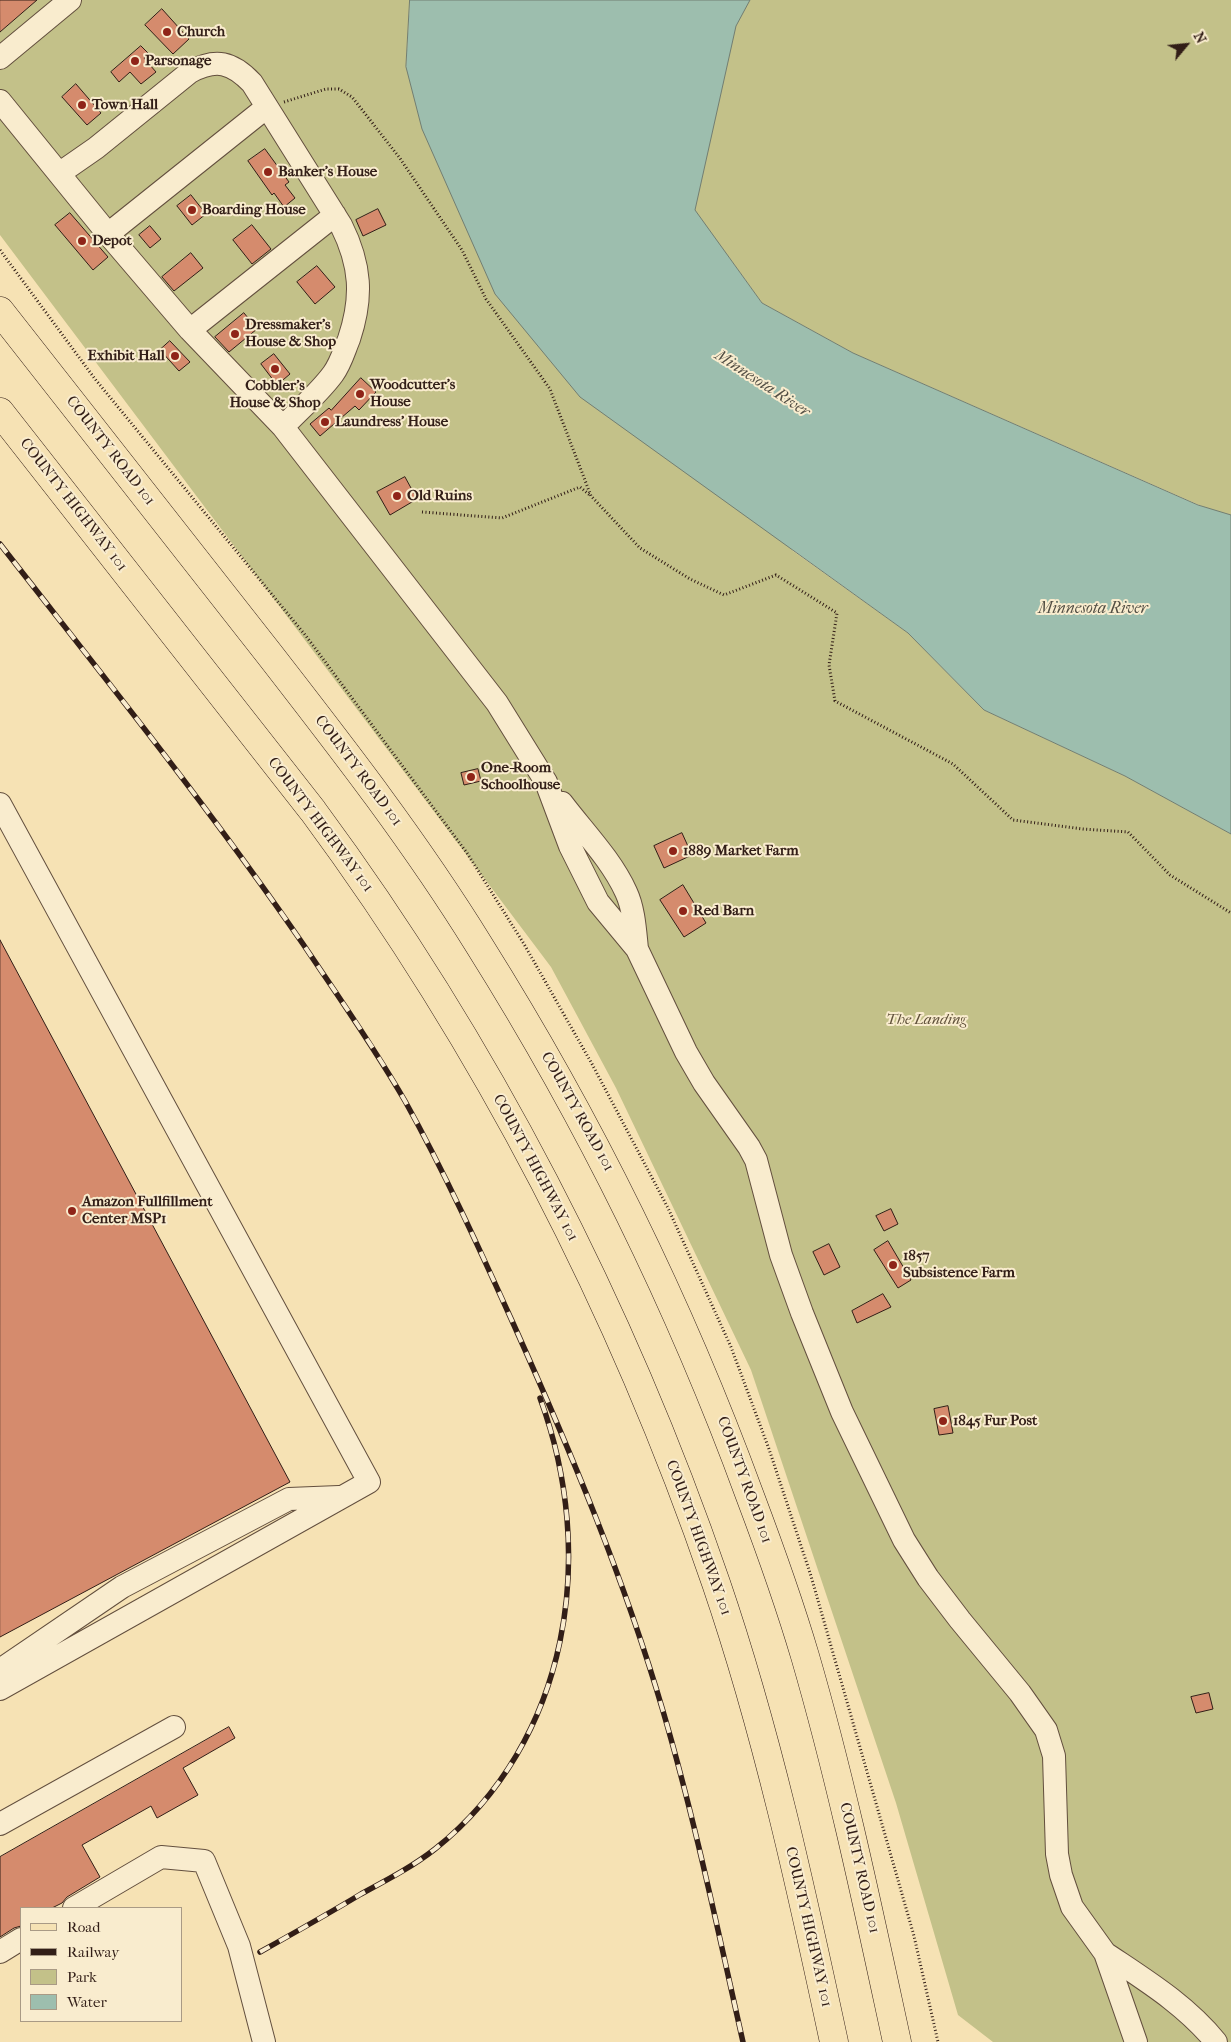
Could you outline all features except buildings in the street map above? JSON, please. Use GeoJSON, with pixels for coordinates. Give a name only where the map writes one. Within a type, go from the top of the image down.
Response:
{"type":"FeatureCollection","features":[{"type":"Feature","properties":{"kind":"main road","name":"COUNTY ROAD 101"},"geometry":{"type":"LineString","coordinates":[[0,311],[370,784],[476,940],[539,1043],[608,1169],[680,1320],[718,1408],[782,1582],[837,1774],[897,2042]]}},
{"type":"Feature","properties":{"kind":"main road","name":"COUNTY HIGHWAY 101"},"geometry":{"type":"LineString","coordinates":[[0,412],[313,811],[361,878],[458,1030],[538,1169],[628,1357],[663,1442],[716,1582],[750,1689],[775,1781],[834,2042]]}},
{"type":"Feature","properties":{"kind":"lane"},"geometry":{"type":"LineString","coordinates":[[0,58],[70,0]]}},
{"type":"Feature","properties":{"kind":"lane"},"geometry":{"type":"LineString","coordinates":[[60,173],[96,148],[200,66],[221,63],[241,71],[252,83],[335,215],[350,244],[359,280],[358,312],[341,361],[332,374],[283,427]]}},
{"type":"Feature","properties":{"kind":"lane"},"geometry":{"type":"LineString","coordinates":[[0,101],[108,234],[190,330],[283,427],[406,588],[452,643],[498,703],[546,782],[618,876],[627,893],[635,925],[637,949]]}},
{"type":"Feature","properties":{"kind":"lane"},"geometry":{"type":"LineString","coordinates":[[108,234],[267,107]]}},
{"type":"Feature","properties":{"kind":"lane"},"geometry":{"type":"LineString","coordinates":[[190,330],[335,215]]}},
{"type":"Feature","properties":{"kind":"lane"},"geometry":{"type":"LineString","coordinates":[[546,782],[570,846],[598,902],[637,949],[686,1052],[704,1083],[756,1160],[781,1255],[802,1313],[842,1412],[904,1540],[928,1578],[1020,1693],[1046,1730],[1054,1756],[1057,1854],[1061,1875],[1072,1907],[1105,1953],[1136,2042]]}},
{"type":"Feature","properties":{"kind":"lane"},"geometry":{"type":"LineString","coordinates":[[0,804],[370,1482],[0,1689]]}},
{"type":"Feature","properties":{"kind":"lane"},"geometry":{"type":"LineString","coordinates":[[0,1670],[122,1587],[289,1498],[342,1497]]}},
{"type":"Feature","properties":{"kind":"lane"},"geometry":{"type":"LineString","coordinates":[[0,1824],[174,1727]]}},
{"type":"Feature","properties":{"kind":"lane"},"geometry":{"type":"LineString","coordinates":[[76,1907],[161,1857],[204,1861],[239,1946],[264,2042]]}},
{"type":"Feature","properties":{"kind":"lane"},"geometry":{"type":"LineString","coordinates":[[0,1952],[20,1940]]}},
{"type":"Feature","properties":{"kind":"lane"},"geometry":{"type":"LineString","coordinates":[[1105,1953],[1189,2012],[1216,2042]]}},
{"type":"Feature","properties":{"kind":"path"},"geometry":{"type":"LineString","coordinates":[[267,107],[326,89],[339,89],[352,96],[405,164],[462,250],[486,299],[550,389],[591,496]]}},
{"type":"Feature","properties":{"kind":"path"},"geometry":{"type":"LineString","coordinates":[[422,512],[502,518],[580,487],[591,496],[640,548],[690,579],[724,595],[776,575],[837,612],[829,665],[835,701],[953,764],[1013,820],[1083,829],[1128,832],[1170,875],[1231,913]]}},
{"type":"Feature","properties":{"kind":"green space","name":"The Landing"},"geometry":{"type":"Polygon","coordinates":[[[0,0],[410,0],[406,67],[793,551],[908,633],[984,710],[1125,776],[1231,834],[1231,2042],[993,2042],[958,2015],[896,1803],[751,1370],[616,1088],[551,967],[0,235],[0,0]]]}},
{"type":"Feature","properties":{"kind":"green space"},"geometry":{"type":"Polygon","coordinates":[[[519,0],[1231,0],[1231,519],[853,353],[762,303],[731,260],[519,0]]]}},
{"type":"Feature","properties":{"kind":"water","name":"Minnesota River"},"geometry":{"type":"Polygon","coordinates":[[[410,0],[750,0],[736,26],[695,210],[762,303],[853,353],[1198,505],[1231,515],[1231,834],[1125,776],[984,710],[908,633],[580,397],[495,294],[422,129],[406,67],[410,0]]]}},
{"type":"Feature","properties":{"kind":"railway"},"geometry":{"type":"LineString","coordinates":[[0,544],[193,792],[303,944],[393,1081],[448,1183],[555,1419],[595,1515],[648,1661],[706,1876],[743,2042]]}},
{"type":"Feature","properties":{"kind":"railway"},"geometry":{"type":"LineString","coordinates":[[260,1952],[399,1873],[435,1849],[481,1805],[517,1755],[543,1700],[560,1642],[568,1581],[567,1520],[558,1458],[540,1398]]}},
{"type":"Feature","properties":{"kind":"place","name":"Church"},"geometry":{"type":"Point","coordinates":[167,32]}},
{"type":"Feature","properties":{"kind":"place","name":"Parsonage"},"geometry":{"type":"Point","coordinates":[135,61]}},
{"type":"Feature","properties":{"kind":"place","name":"Town Hall"},"geometry":{"type":"Point","coordinates":[82,105]}},
{"type":"Feature","properties":{"kind":"place","name":"Banker's House"},"geometry":{"type":"Point","coordinates":[268,172]}},
{"type":"Feature","properties":{"kind":"place","name":"Boarding House"},"geometry":{"type":"Point","coordinates":[192,210]}},
{"type":"Feature","properties":{"kind":"place","name":"Depot"},"geometry":{"type":"Point","coordinates":[82,241]}},
{"type":"Feature","properties":{"kind":"place","name":"Dressmaker's House & Shop"},"geometry":{"type":"Point","coordinates":[235,334]}},
{"type":"Feature","properties":{"kind":"place","name":"Exhibit Hall"},"geometry":{"type":"Point","coordinates":[175,356]}},
{"type":"Feature","properties":{"kind":"place","name":"Cobbler's House & Shop"},"geometry":{"type":"Point","coordinates":[275,369]}},
{"type":"Feature","properties":{"kind":"place","name":"Woodcutter's House"},"geometry":{"type":"Point","coordinates":[360,394]}},
{"type":"Feature","properties":{"kind":"place","name":"Laundress' House"},"geometry":{"type":"Point","coordinates":[325,422]}},
{"type":"Feature","properties":{"kind":"place","name":"Old Ruins"},"geometry":{"type":"Point","coordinates":[397,496]}},
{"type":"Feature","properties":{"kind":"place","name":"One-Room Schoolhouse"},"geometry":{"type":"Point","coordinates":[471,777]}},
{"type":"Feature","properties":{"kind":"place","name":"1889 Market Farm"},"geometry":{"type":"Point","coordinates":[673,851]}},
{"type":"Feature","properties":{"kind":"place","name":"Red Barn"},"geometry":{"type":"Point","coordinates":[683,911]}},
{"type":"Feature","properties":{"kind":"place","name":"Amazon Fullfillment Center MSP1"},"geometry":{"type":"Point","coordinates":[72,1211]}},
{"type":"Feature","properties":{"kind":"place","name":"1857 Subsistence Farm"},"geometry":{"type":"Point","coordinates":[893,1265]}},
{"type":"Feature","properties":{"kind":"place","name":"1845 Fur Post"},"geometry":{"type":"Point","coordinates":[943,1421]}}]}
